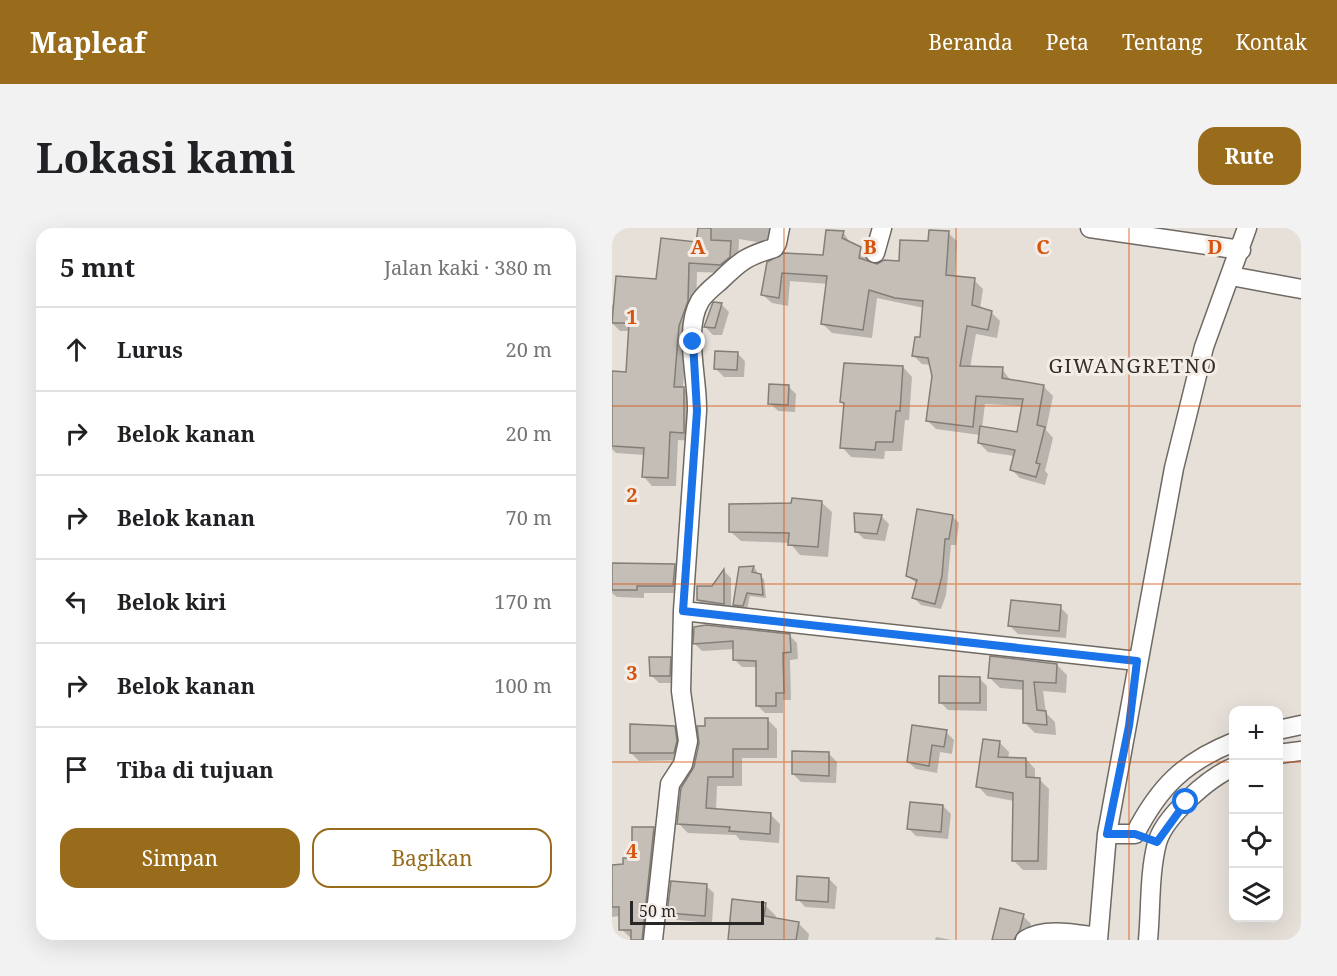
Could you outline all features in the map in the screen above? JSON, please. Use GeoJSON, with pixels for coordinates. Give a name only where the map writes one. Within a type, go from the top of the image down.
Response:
{"type":"FeatureCollection","features":[{"type":"Feature","properties":{"kind":"street"},"geometry":{"type":"LineString","coordinates":[[653,940],[670,783],[682,764],[688,741],[681,691],[683,611],[698,391],[693,366],[695,314],[704,297],[740,260],[774,248],[780,228]]}},
{"type":"Feature","properties":{"kind":"street"},"geometry":{"type":"LineString","coordinates":[[875,254],[882,228]]}},
{"type":"Feature","properties":{"kind":"street"},"geometry":{"type":"LineString","coordinates":[[1090,228],[1241,250]]}},
{"type":"Feature","properties":{"kind":"street"},"geometry":{"type":"LineString","coordinates":[[1025,940],[1038,934],[1058,933],[1098,939],[1107,834],[1127,737],[1137,661],[1163,522],[1187,411],[1204,347],[1241,250],[1247,228]]}},
{"type":"Feature","properties":{"kind":"street"},"geometry":{"type":"LineString","coordinates":[[1231,276],[1301,288]]}},
{"type":"Feature","properties":{"kind":"street"},"geometry":{"type":"LineString","coordinates":[[683,611],[1137,661]]}},
{"type":"Feature","properties":{"kind":"street"},"geometry":{"type":"LineString","coordinates":[[1283,729],[1301,725]]}},
{"type":"Feature","properties":{"kind":"street"},"geometry":{"type":"LineString","coordinates":[[1135,834],[1160,793],[1195,760],[1229,744]]}},
{"type":"Feature","properties":{"kind":"street"},"geometry":{"type":"LineString","coordinates":[[1283,753],[1301,751]]}},
{"type":"Feature","properties":{"kind":"street"},"geometry":{"type":"LineString","coordinates":[[1195,760],[1214,776]]}},
{"type":"Feature","properties":{"kind":"street"},"geometry":{"type":"LineString","coordinates":[[1148,940],[1157,842],[1186,802],[1214,776],[1229,769]]}},
{"type":"Feature","properties":{"kind":"street"},"geometry":{"type":"LineString","coordinates":[[1107,834],[1135,834],[1157,842]]}},
{"type":"Feature","properties":{"kind":"building"},"geometry":{"type":"Polygon","coordinates":[[[698,228],[711,228],[711,240],[731,241],[730,257],[720,265],[689,263],[688,301],[679,326],[674,387],[684,387],[684,433],[670,432],[668,478],[642,477],[644,448],[612,446],[612,371],[626,372],[629,323],[612,323],[616,276],[656,279],[661,238],[696,242],[698,228]]]}},
{"type":"Feature","properties":{"kind":"building"},"geometry":{"type":"Polygon","coordinates":[[[826,230],[844,231],[842,238],[861,247],[859,258],[877,264],[884,260],[899,261],[900,240],[928,241],[929,230],[949,231],[946,275],[975,278],[972,305],[992,311],[988,330],[967,326],[960,366],[1003,367],[1002,378],[1044,385],[1037,425],[1045,427],[1036,463],[1040,464],[1036,477],[1010,470],[1015,450],[978,443],[980,426],[1017,432],[1023,399],[976,396],[973,427],[926,421],[932,376],[928,358],[912,356],[915,337],[920,337],[923,301],[895,298],[869,290],[863,330],[821,324],[827,276],[782,273],[779,298],[761,295],[767,262],[784,253],[823,255],[826,230]]]}},
{"type":"Feature","properties":{"kind":"building"},"geometry":{"type":"Polygon","coordinates":[[[713,302],[722,303],[715,328],[704,327],[713,302]]]}},
{"type":"Feature","properties":{"kind":"building"},"geometry":{"type":"Polygon","coordinates":[[[715,351],[738,352],[737,370],[714,369],[715,351]]]}},
{"type":"Feature","properties":{"kind":"building"},"geometry":{"type":"Polygon","coordinates":[[[844,363],[903,366],[900,411],[896,411],[893,442],[876,442],[875,450],[840,448],[844,403],[840,402],[844,363]]]}},
{"type":"Feature","properties":{"kind":"building"},"geometry":{"type":"Polygon","coordinates":[[[769,384],[789,385],[788,405],[768,404],[769,384]]]}},
{"type":"Feature","properties":{"kind":"building"},"geometry":{"type":"Polygon","coordinates":[[[792,498],[822,501],[818,547],[788,545],[789,533],[729,532],[729,504],[791,503],[792,498]]]}},
{"type":"Feature","properties":{"kind":"building"},"geometry":{"type":"Polygon","coordinates":[[[917,509],[953,515],[949,539],[945,539],[942,576],[935,604],[912,598],[917,580],[906,576],[917,509]]]}},
{"type":"Feature","properties":{"kind":"building"},"geometry":{"type":"Polygon","coordinates":[[[854,513],[882,515],[877,534],[855,532],[854,513]]]}},
{"type":"Feature","properties":{"kind":"building"},"geometry":{"type":"Polygon","coordinates":[[[612,563],[675,564],[673,586],[637,586],[637,590],[612,590],[612,563]]]}},
{"type":"Feature","properties":{"kind":"building"},"geometry":{"type":"Polygon","coordinates":[[[754,566],[752,572],[761,574],[763,595],[747,593],[743,606],[733,605],[739,567],[754,566]]]}},
{"type":"Feature","properties":{"kind":"building"},"geometry":{"type":"Polygon","coordinates":[[[724,569],[724,604],[697,600],[697,586],[712,586],[724,569]]]}},
{"type":"Feature","properties":{"kind":"building"},"geometry":{"type":"Polygon","coordinates":[[[1011,600],[1061,605],[1059,631],[1008,626],[1011,600]]]}},
{"type":"Feature","properties":{"kind":"building"},"geometry":{"type":"Polygon","coordinates":[[[706,625],[790,634],[791,652],[783,653],[784,693],[776,693],[776,706],[756,706],[756,661],[733,660],[733,641],[693,644],[694,627],[706,625]]]}},
{"type":"Feature","properties":{"kind":"building"},"geometry":{"type":"Polygon","coordinates":[[[990,656],[1057,664],[1056,683],[1034,682],[1037,710],[1046,711],[1047,725],[1023,723],[1023,681],[988,678],[990,656]]]}},
{"type":"Feature","properties":{"kind":"building"},"geometry":{"type":"Polygon","coordinates":[[[649,657],[671,657],[670,676],[650,676],[649,657]]]}},
{"type":"Feature","properties":{"kind":"building"},"geometry":{"type":"Polygon","coordinates":[[[939,676],[980,677],[980,703],[939,703],[939,676]]]}},
{"type":"Feature","properties":{"kind":"building"},"geometry":{"type":"Polygon","coordinates":[[[705,718],[768,718],[768,749],[733,749],[733,777],[708,777],[706,808],[771,813],[770,834],[729,831],[730,827],[677,824],[681,788],[694,767],[699,743],[697,726],[705,726],[705,718]]]}},
{"type":"Feature","properties":{"kind":"building"},"geometry":{"type":"Polygon","coordinates":[[[630,724],[675,726],[677,741],[674,753],[630,753],[630,724]]]}},
{"type":"Feature","properties":{"kind":"building"},"geometry":{"type":"Polygon","coordinates":[[[912,725],[947,730],[944,747],[932,745],[929,766],[907,762],[912,725]]]}},
{"type":"Feature","properties":{"kind":"building"},"geometry":{"type":"Polygon","coordinates":[[[983,739],[1000,741],[998,757],[1026,758],[1026,777],[1040,778],[1038,861],[1012,861],[1013,793],[976,787],[983,739]]]}},
{"type":"Feature","properties":{"kind":"building"},"geometry":{"type":"Polygon","coordinates":[[[792,751],[829,752],[829,776],[792,774],[792,751]]]}},
{"type":"Feature","properties":{"kind":"building"},"geometry":{"type":"Polygon","coordinates":[[[910,802],[943,805],[941,832],[907,829],[910,802]]]}},
{"type":"Feature","properties":{"kind":"building"},"geometry":{"type":"Polygon","coordinates":[[[632,827],[654,827],[642,940],[631,940],[631,930],[619,930],[619,907],[612,907],[612,865],[623,864],[623,858],[632,858],[632,827]]]}},
{"type":"Feature","properties":{"kind":"building"},"geometry":{"type":"Polygon","coordinates":[[[797,876],[829,878],[828,902],[796,900],[797,876]]]}},
{"type":"Feature","properties":{"kind":"building"},"geometry":{"type":"Polygon","coordinates":[[[671,881],[707,884],[705,916],[667,913],[671,881]]]}},
{"type":"Feature","properties":{"kind":"building"},"geometry":{"type":"Polygon","coordinates":[[[732,899],[766,903],[764,916],[799,922],[796,940],[728,940],[732,899]]]}},
{"type":"Feature","properties":{"kind":"building"},"geometry":{"type":"Polygon","coordinates":[[[1000,908],[1024,914],[1020,930],[1014,940],[992,940],[1000,908]]]}},
{"type":"Feature","properties":{"kind":"district","name":"GIWANGRETNO"},"geometry":{"type":"Point","coordinates":[1133,365]}},
{"type":"Feature","properties":{"kind":"route"},"geometry":{"type":"LineString","coordinates":[[693,342],[694,384],[698,391],[683,611],[718,613],[1137,661],[1129,726],[1107,834],[1135,834],[1157,842],[1186,802]]}}]}
